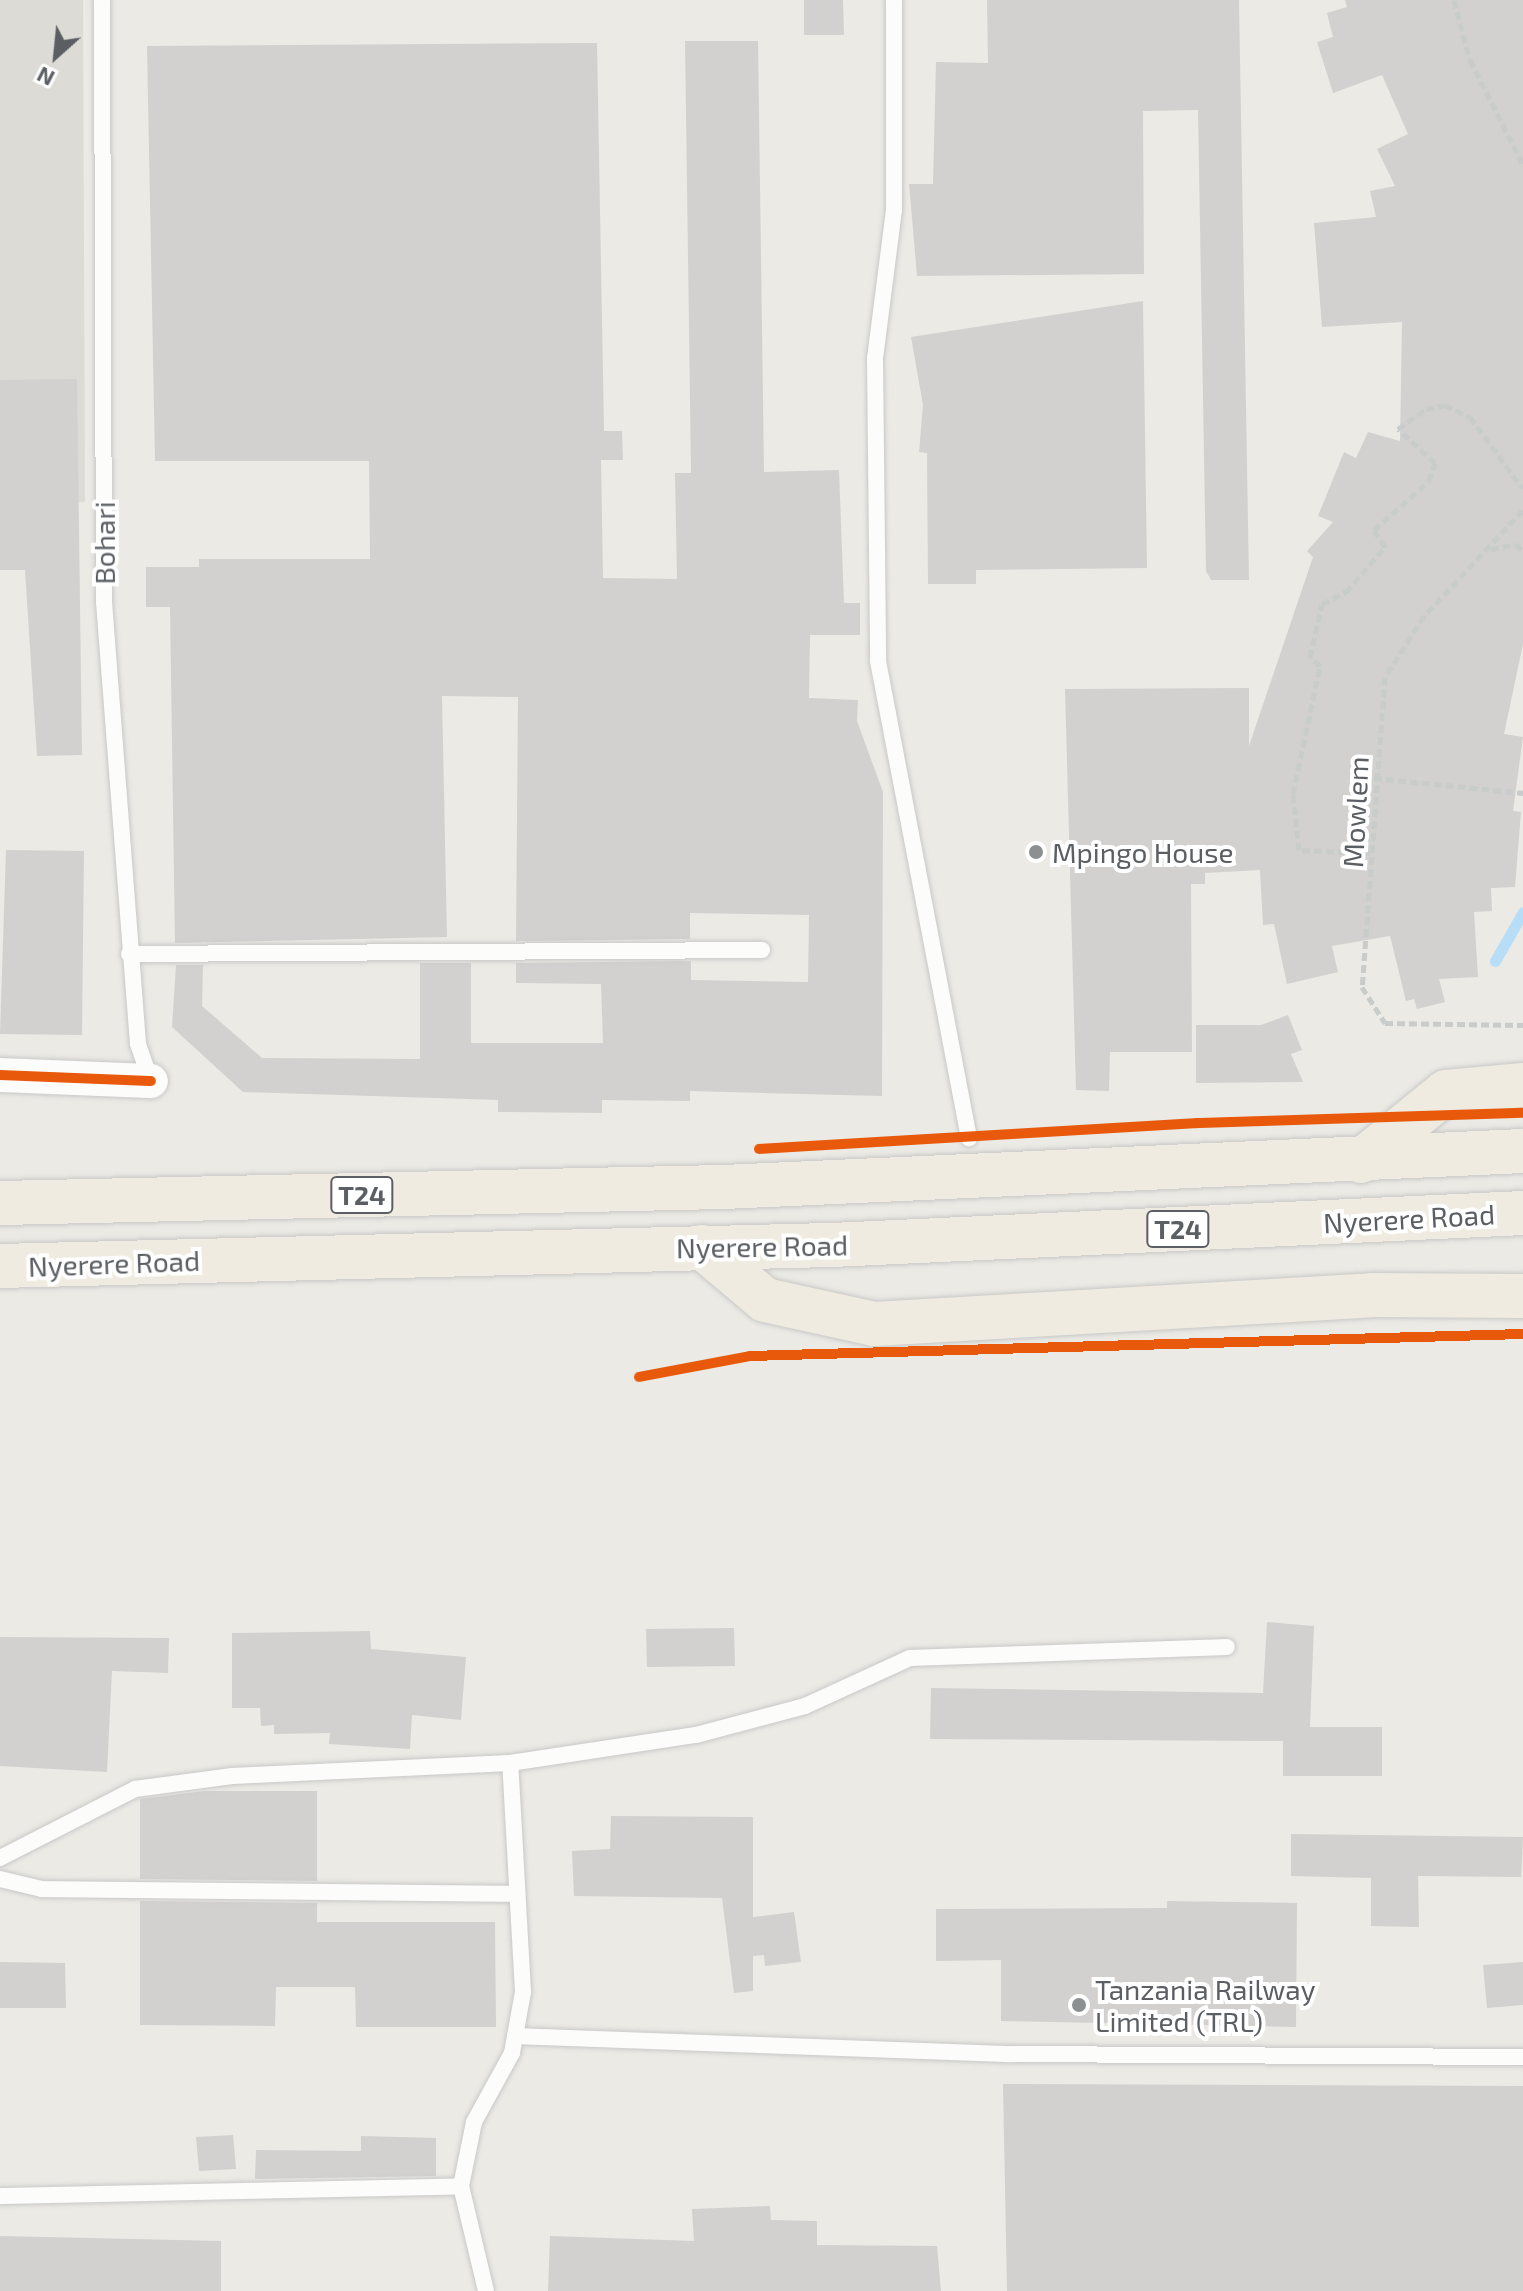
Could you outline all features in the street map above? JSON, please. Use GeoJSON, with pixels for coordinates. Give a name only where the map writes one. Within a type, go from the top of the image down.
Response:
{"type":"FeatureCollection","features":[{"type":"Feature","properties":{"kind":"highway"},"geometry":{"type":"LineString","coordinates":[[1361,1161],[1446,1092],[1523,1085]]}},
{"type":"Feature","properties":{"kind":"highway","name":"T24"},"geometry":{"type":"LineString","coordinates":[[0,1203],[724,1187],[1361,1161],[1523,1151]]}},
{"type":"Feature","properties":{"kind":"highway","name":"Nyerere Road"},"geometry":{"type":"LineString","coordinates":[[0,1266],[832,1245],[1523,1213]]}},
{"type":"Feature","properties":{"kind":"highway"},"geometry":{"type":"LineString","coordinates":[[702,1247],[765,1300],[874,1324],[1372,1295],[1523,1296]]}},
{"type":"Feature","properties":{"kind":"street"},"geometry":{"type":"LineString","coordinates":[[0,1075],[151,1081]]}},
{"type":"Feature","properties":{"kind":"lane","name":"Bohari"},"geometry":{"type":"LineString","coordinates":[[102,0],[104,602],[129,954],[138,1044],[151,1081]]}},
{"type":"Feature","properties":{"kind":"lane"},"geometry":{"type":"LineString","coordinates":[[894,0],[894,210],[875,358],[878,661],[969,1138]]}},
{"type":"Feature","properties":{"kind":"lane"},"geometry":{"type":"LineString","coordinates":[[129,954],[762,950]]}},
{"type":"Feature","properties":{"kind":"lane"},"geometry":{"type":"LineString","coordinates":[[0,1858],[135,1789],[232,1776],[510,1763],[696,1735],[805,1706],[910,1658],[1227,1647]]}},
{"type":"Feature","properties":{"kind":"lane"},"geometry":{"type":"LineString","coordinates":[[486,2291],[461,2186],[474,2122],[515,2036],[523,1992],[510,1763]]}},
{"type":"Feature","properties":{"kind":"lane"},"geometry":{"type":"LineString","coordinates":[[0,1879],[42,1889],[517,1894]]}},
{"type":"Feature","properties":{"kind":"lane"},"geometry":{"type":"LineString","coordinates":[[515,2036],[1011,2054],[1523,2057]]}},
{"type":"Feature","properties":{"kind":"lane"},"geometry":{"type":"LineString","coordinates":[[0,2196],[461,2186]]}},
{"type":"Feature","properties":{"kind":"path"},"geometry":{"type":"LineString","coordinates":[[1454,0],[1470,60],[1523,165]]}},
{"type":"Feature","properties":{"kind":"path"},"geometry":{"type":"LineString","coordinates":[[1370,853],[1299,850],[1293,794],[1320,666],[1310,657],[1322,604],[1346,592],[1385,547],[1374,530],[1429,481],[1435,463],[1398,429],[1426,409],[1445,405],[1470,417],[1523,489]]}},
{"type":"Feature","properties":{"kind":"path"},"geometry":{"type":"LineString","coordinates":[[1491,549],[1516,544],[1523,552]]}},
{"type":"Feature","properties":{"kind":"path"},"geometry":{"type":"LineString","coordinates":[[1374,778],[1523,793]]}},
{"type":"Feature","properties":{"kind":"shaded area"},"geometry":{"type":"Polygon","coordinates":[[[0,0],[83,0],[85,502],[0,508],[0,0]]]}},
{"type":"Feature","properties":{"kind":"building"},"geometry":{"type":"Polygon","coordinates":[[[804,0],[843,0],[844,35],[804,35],[804,0]]]}},
{"type":"Feature","properties":{"kind":"building"},"geometry":{"type":"Polygon","coordinates":[[[987,0],[1239,0],[1249,580],[1211,580],[1206,571],[1198,110],[1143,111],[1144,274],[917,276],[909,184],[933,184],[936,62],[988,63],[987,0]]]}},
{"type":"Feature","properties":{"kind":"building"},"geometry":{"type":"Polygon","coordinates":[[[1345,0],[1523,0],[1523,644],[1504,734],[1523,737],[1513,811],[1521,812],[1515,887],[1491,888],[1492,911],[1474,912],[1478,977],[1439,979],[1445,1002],[1417,1009],[1414,999],[1406,1001],[1390,936],[1332,946],[1338,972],[1287,984],[1274,924],[1263,925],[1260,870],[1205,873],[1205,884],[1191,884],[1192,1052],[1110,1052],[1109,1091],[1076,1090],[1065,689],[1249,688],[1249,746],[1313,557],[1307,551],[1333,522],[1318,516],[1344,452],[1356,458],[1368,432],[1400,441],[1402,322],[1322,327],[1314,223],[1376,217],[1370,191],[1395,186],[1377,149],[1408,134],[1382,75],[1333,93],[1317,42],[1333,37],[1327,13],[1347,7],[1345,0]]]}},
{"type":"Feature","properties":{"kind":"building"},"geometry":{"type":"Polygon","coordinates":[[[685,41],[758,41],[764,472],[839,470],[844,603],[860,603],[860,635],[810,635],[809,698],[858,700],[857,721],[883,792],[882,1096],[690,1091],[690,1101],[602,1100],[602,1113],[498,1112],[498,1100],[243,1092],[172,1027],[176,965],[203,965],[202,1006],[262,1058],[420,1059],[420,963],[471,963],[471,1043],[603,1043],[601,984],[516,983],[516,963],[691,961],[691,980],[808,982],[809,915],[690,913],[690,939],[516,941],[518,697],[442,696],[447,937],[175,943],[170,607],[146,607],[146,567],[199,567],[199,559],[370,559],[369,461],[155,461],[147,46],[597,43],[604,431],[622,431],[623,460],[601,460],[603,578],[677,579],[675,473],[691,473],[685,41]]]}},
{"type":"Feature","properties":{"kind":"building"},"geometry":{"type":"Polygon","coordinates":[[[1143,301],[1147,568],[976,570],[976,584],[928,584],[927,453],[919,452],[923,405],[911,337],[1143,301]]]}},
{"type":"Feature","properties":{"kind":"building"},"geometry":{"type":"Polygon","coordinates":[[[77,379],[82,755],[37,756],[25,570],[0,570],[0,380],[77,379]]]}},
{"type":"Feature","properties":{"kind":"building"},"geometry":{"type":"Polygon","coordinates":[[[6,850],[84,851],[82,1035],[0,1034],[6,850]]]}},
{"type":"Feature","properties":{"kind":"building"},"geometry":{"type":"Polygon","coordinates":[[[1288,1015],[1302,1050],[1291,1054],[1303,1082],[1196,1083],[1196,1025],[1261,1025],[1288,1015]]]}},
{"type":"Feature","properties":{"kind":"building"},"geometry":{"type":"Polygon","coordinates":[[[1267,1622],[1314,1626],[1310,1727],[1382,1727],[1382,1776],[1283,1776],[1283,1741],[930,1739],[931,1688],[1263,1693],[1267,1622]]]}},
{"type":"Feature","properties":{"kind":"building"},"geometry":{"type":"Polygon","coordinates":[[[734,1628],[735,1666],[647,1667],[646,1629],[734,1628]]]}},
{"type":"Feature","properties":{"kind":"building"},"geometry":{"type":"Polygon","coordinates":[[[370,1631],[371,1649],[466,1657],[461,1720],[412,1715],[410,1749],[329,1744],[330,1733],[274,1734],[274,1725],[261,1726],[260,1708],[232,1708],[232,1633],[370,1631]]]}},
{"type":"Feature","properties":{"kind":"building"},"geometry":{"type":"Polygon","coordinates":[[[0,1637],[169,1638],[168,1673],[112,1671],[107,1772],[0,1766],[0,1637]]]}},
{"type":"Feature","properties":{"kind":"building"},"geometry":{"type":"Polygon","coordinates":[[[205,1791],[317,1791],[317,1881],[140,1879],[140,1799],[205,1791]]]}},
{"type":"Feature","properties":{"kind":"building"},"geometry":{"type":"Polygon","coordinates":[[[611,1816],[753,1817],[753,1917],[794,1912],[801,1962],[765,1966],[764,1955],[753,1956],[753,1991],[734,1993],[722,1898],[574,1896],[572,1851],[610,1849],[611,1816]]]}},
{"type":"Feature","properties":{"kind":"building"},"geometry":{"type":"Polygon","coordinates":[[[1291,1834],[1523,1837],[1521,1877],[1418,1876],[1419,1927],[1371,1926],[1371,1878],[1291,1876],[1291,1834]]]}},
{"type":"Feature","properties":{"kind":"building"},"geometry":{"type":"Polygon","coordinates":[[[140,1901],[317,1903],[317,1922],[495,1922],[496,2027],[356,2027],[355,1987],[276,1987],[275,2026],[140,2025],[140,1901]]]}},
{"type":"Feature","properties":{"kind":"building"},"geometry":{"type":"Polygon","coordinates":[[[1167,1901],[1297,1903],[1296,2027],[1001,2021],[1001,1960],[936,1961],[936,1909],[1167,1908],[1167,1901]]]}},
{"type":"Feature","properties":{"kind":"building"},"geometry":{"type":"Polygon","coordinates":[[[0,1962],[65,1963],[66,2008],[0,2008],[0,1962]]]}},
{"type":"Feature","properties":{"kind":"building"},"geometry":{"type":"Polygon","coordinates":[[[1523,1962],[1523,2005],[1487,2008],[1483,1965],[1523,1962]]]}},
{"type":"Feature","properties":{"kind":"building"},"geometry":{"type":"Polygon","coordinates":[[[1003,2084],[1523,2086],[1523,2291],[1007,2291],[1003,2084]]]}},
{"type":"Feature","properties":{"kind":"building"},"geometry":{"type":"Polygon","coordinates":[[[233,2135],[236,2169],[199,2171],[196,2137],[233,2135]]]}},
{"type":"Feature","properties":{"kind":"building"},"geometry":{"type":"Polygon","coordinates":[[[361,2136],[436,2138],[436,2176],[255,2179],[256,2150],[361,2151],[361,2136]]]}},
{"type":"Feature","properties":{"kind":"building"},"geometry":{"type":"Polygon","coordinates":[[[770,2206],[771,2220],[817,2221],[817,2245],[937,2246],[941,2291],[548,2291],[550,2236],[694,2241],[692,2209],[770,2206]]]}},
{"type":"Feature","properties":{"kind":"building"},"geometry":{"type":"Polygon","coordinates":[[[0,2236],[221,2241],[221,2291],[0,2291],[0,2236]]]}},
{"type":"Feature","properties":{"kind":"waterway"},"geometry":{"type":"LineString","coordinates":[[1495,961],[1523,912]]}},
{"type":"Feature","properties":{"kind":"cycle path"},"geometry":{"type":"LineString","coordinates":[[0,1075],[151,1081]]}},
{"type":"Feature","properties":{"kind":"cycle path"},"geometry":{"type":"LineString","coordinates":[[759,1149],[1197,1123],[1523,1113]]}},
{"type":"Feature","properties":{"kind":"cycle path"},"geometry":{"type":"LineString","coordinates":[[639,1377],[750,1356],[1523,1334]]}},
{"type":"Feature","properties":{"kind":"place","name":"Mpingo House"},"geometry":{"type":"Point","coordinates":[1036,852]}},
{"type":"Feature","properties":{"kind":"place","name":"Tanzania Railway Limited (TRL)"},"geometry":{"type":"Point","coordinates":[1079,2005]}}]}
